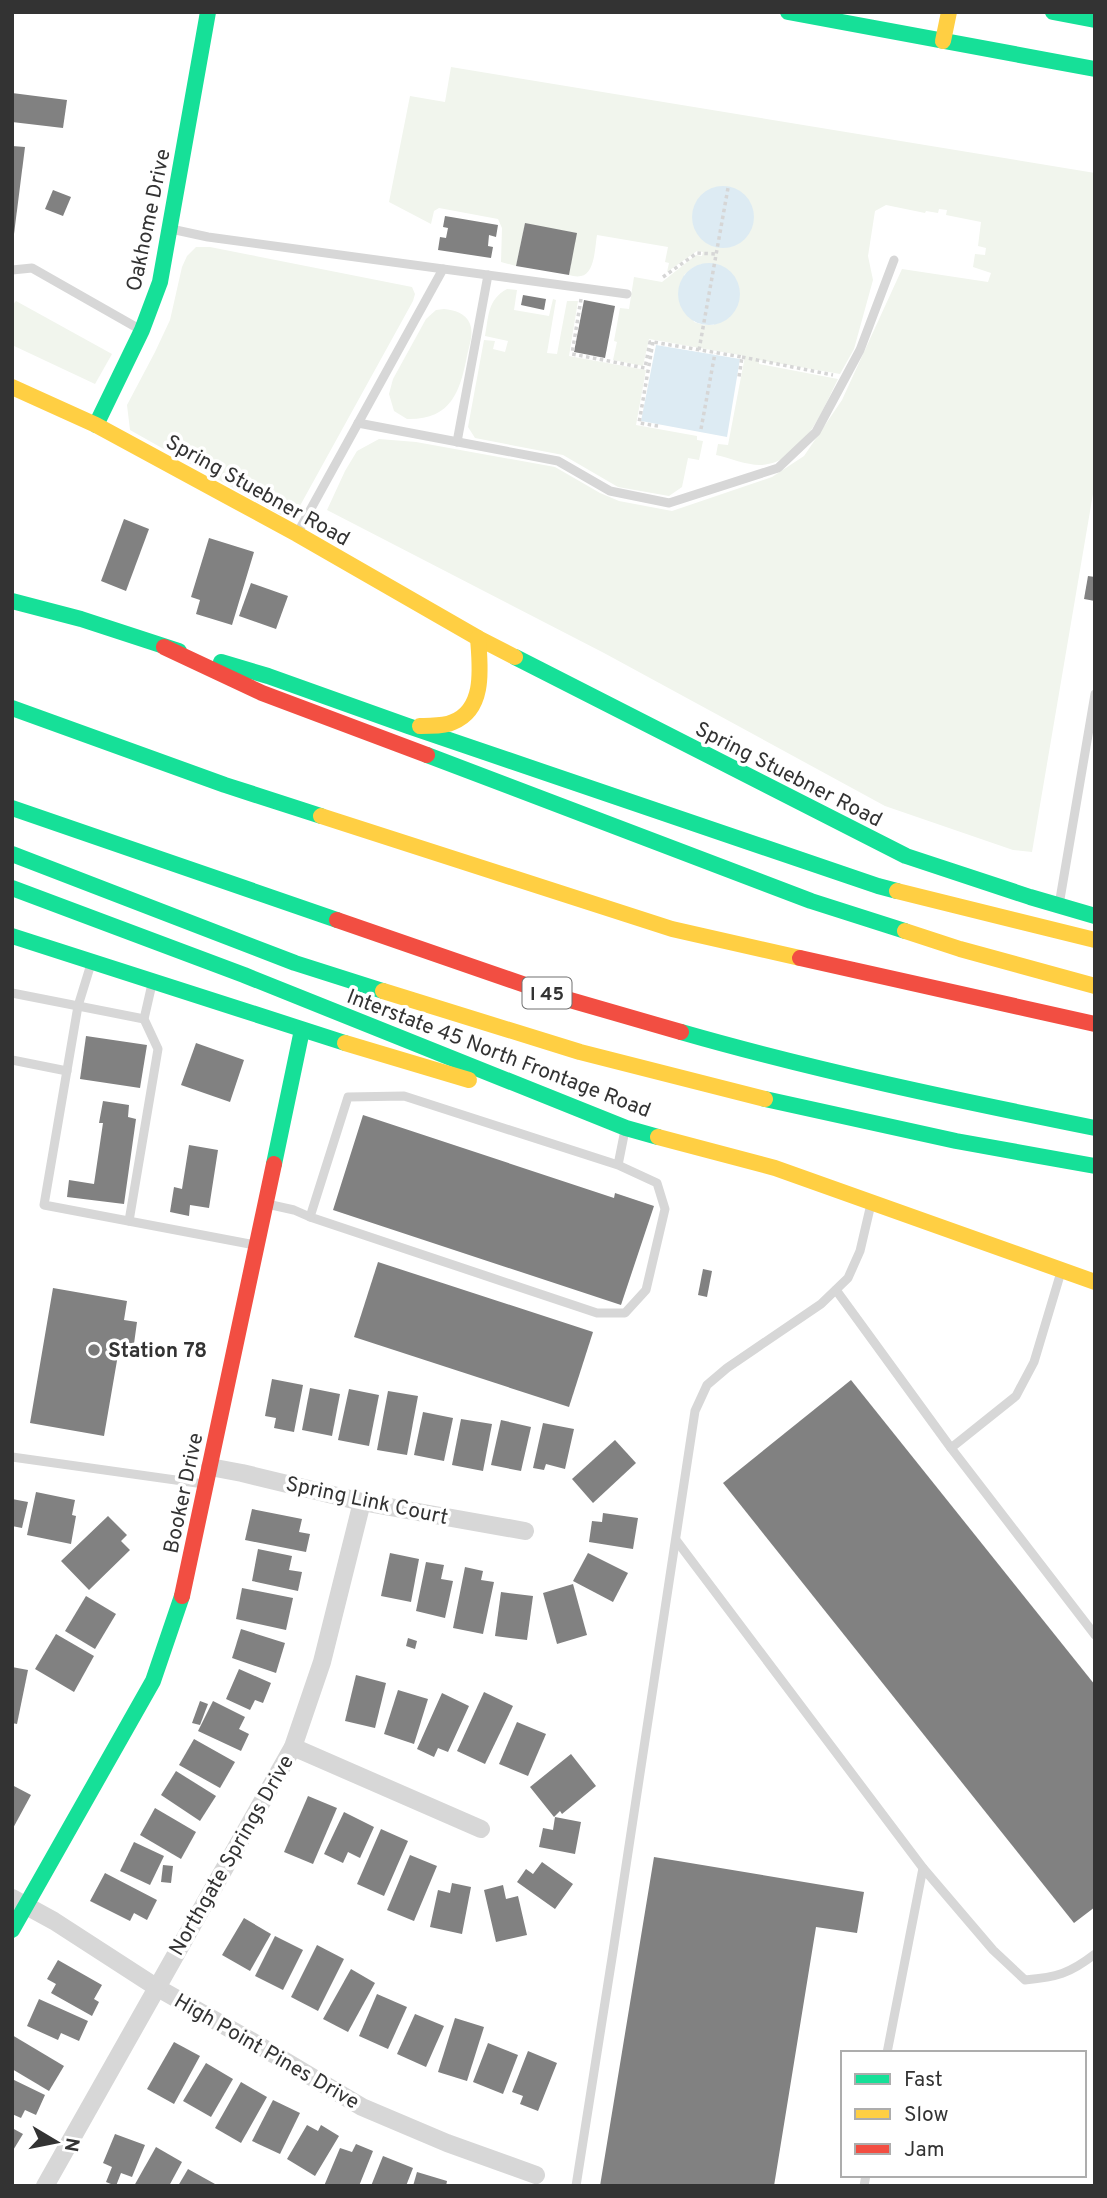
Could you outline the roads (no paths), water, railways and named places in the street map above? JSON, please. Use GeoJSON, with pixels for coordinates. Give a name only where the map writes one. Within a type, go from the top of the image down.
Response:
{"type":"FeatureCollection","features":[{"type":"Feature","properties":{"kind":"main road","name":"Oakhome Drive"},"geometry":{"type":"LineString","coordinates":[[96,425],[142,330],[160,282],[208,12]]}},
{"type":"Feature","properties":{"kind":"main road"},"geometry":{"type":"LineString","coordinates":[[788,12],[1095,69]]}},
{"type":"Feature","properties":{"kind":"main road"},"geometry":{"type":"LineString","coordinates":[[943,41],[949,12]]}},
{"type":"Feature","properties":{"kind":"main road"},"geometry":{"type":"LineString","coordinates":[[1053,12],[1095,20]]}},
{"type":"Feature","properties":{"kind":"main road","name":"Spring Stuebner Road"},"geometry":{"type":"LineString","coordinates":[[12,387],[96,425],[297,534],[478,638],[906,856],[1095,916]]}},
{"type":"Feature","properties":{"kind":"main road"},"geometry":{"type":"LineString","coordinates":[[12,601],[81,619],[164,647],[268,676],[878,886],[1095,940]]}},
{"type":"Feature","properties":{"kind":"main road"},"geometry":{"type":"LineString","coordinates":[[408,726],[446,725],[468,714],[478,693],[481,664],[478,638]]}},
{"type":"Feature","properties":{"kind":"main road"},"geometry":{"type":"LineString","coordinates":[[164,647],[262,693],[811,901],[960,949],[1095,986]]}},
{"type":"Feature","properties":{"kind":"main road"},"geometry":{"type":"LineString","coordinates":[[12,708],[225,785],[672,929],[1095,1024]]}},
{"type":"Feature","properties":{"kind":"main road","name":"I 45"},"geometry":{"type":"LineString","coordinates":[[12,808],[563,998],[762,1055],[939,1097],[1095,1128]]}},
{"type":"Feature","properties":{"kind":"main road"},"geometry":{"type":"LineString","coordinates":[[12,854],[295,963],[580,1052],[797,1107],[957,1141],[1095,1166]]}},
{"type":"Feature","properties":{"kind":"main road","name":"Interstate 45 North Frontage Road"},"geometry":{"type":"LineString","coordinates":[[12,888],[244,975],[626,1128],[775,1168],[1095,1282]]}},
{"type":"Feature","properties":{"kind":"main road"},"geometry":{"type":"LineString","coordinates":[[12,936],[302,1030],[626,1128]]}},
{"type":"Feature","properties":{"kind":"main road","name":"Booker Drive"},"geometry":{"type":"LineString","coordinates":[[12,1930],[19,1902],[153,1681],[179,1608],[302,1030]]}},
{"type":"Feature","properties":{"kind":"street","name":"Spring Link Court"},"geometry":{"type":"LineString","coordinates":[[208,1476],[242,1473],[362,1502],[525,1531]]}},
{"type":"Feature","properties":{"kind":"street","name":"Northgate Springs Drive"},"geometry":{"type":"LineString","coordinates":[[45,2186],[293,1746],[322,1662],[362,1502]]}},
{"type":"Feature","properties":{"kind":"street"},"geometry":{"type":"LineString","coordinates":[[293,1746],[481,1829]]}},
{"type":"Feature","properties":{"kind":"street","name":"High Point Pines Drive"},"geometry":{"type":"LineString","coordinates":[[19,1902],[156,1987],[362,2107],[447,2143],[536,2175]]}},
{"type":"Feature","properties":{"kind":"lane"},"geometry":{"type":"LineString","coordinates":[[170,229],[208,237],[627,294]]}},
{"type":"Feature","properties":{"kind":"lane"},"geometry":{"type":"LineString","coordinates":[[358,423],[558,461],[610,491],[669,503],[778,467],[816,432],[860,350],[894,260]]}},
{"type":"Feature","properties":{"kind":"lane"},"geometry":{"type":"LineString","coordinates":[[12,270],[32,268],[142,330]]}},
{"type":"Feature","properties":{"kind":"lane"},"geometry":{"type":"LineString","coordinates":[[297,534],[443,269]]}},
{"type":"Feature","properties":{"kind":"lane"},"geometry":{"type":"LineString","coordinates":[[457,442],[488,275]]}},
{"type":"Feature","properties":{"kind":"lane"},"geometry":{"type":"LineString","coordinates":[[1055,931],[1095,694]]}},
{"type":"Feature","properties":{"kind":"lane"},"geometry":{"type":"LineString","coordinates":[[91,962],[78,1006],[44,1205],[257,1245]]}},
{"type":"Feature","properties":{"kind":"lane"},"geometry":{"type":"LineString","coordinates":[[129,1221],[158,1049],[144,1019],[153,982]]}},
{"type":"Feature","properties":{"kind":"lane"},"geometry":{"type":"LineString","coordinates":[[12,993],[144,1019]]}},
{"type":"Feature","properties":{"kind":"lane"},"geometry":{"type":"LineString","coordinates":[[12,1060],[67,1071]]}},
{"type":"Feature","properties":{"kind":"lane"},"geometry":{"type":"LineString","coordinates":[[267,1204],[294,1210],[310,1217],[597,1313],[625,1312],[646,1290],[665,1209],[657,1183],[618,1165],[404,1096],[348,1097],[310,1217]]}},
{"type":"Feature","properties":{"kind":"lane"},"geometry":{"type":"LineString","coordinates":[[618,1165],[626,1128]]}},
{"type":"Feature","properties":{"kind":"lane"},"geometry":{"type":"LineString","coordinates":[[576,2186],[611,1974],[640,1763],[695,1411],[707,1385],[727,1368],[821,1304],[848,1278],[860,1251],[872,1203]]}},
{"type":"Feature","properties":{"kind":"lane"},"geometry":{"type":"LineString","coordinates":[[951,1448],[1016,1396],[1034,1362],[1062,1271]]}},
{"type":"Feature","properties":{"kind":"lane"},"geometry":{"type":"LineString","coordinates":[[836,1290],[951,1448],[1095,1634]]}},
{"type":"Feature","properties":{"kind":"lane"},"geometry":{"type":"LineString","coordinates":[[12,1457],[208,1476]]}},
{"type":"Feature","properties":{"kind":"lane"},"geometry":{"type":"LineString","coordinates":[[676,1540],[923,1868],[993,1950],[1025,1980],[1073,1971],[1095,1954]]}},
{"type":"Feature","properties":{"kind":"lane"},"geometry":{"type":"LineString","coordinates":[[887,2051],[923,1868]]}},
{"type":"Feature","properties":{"kind":"place","name":"Station 78"},"geometry":{"type":"Point","coordinates":[94,1350]}}]}
